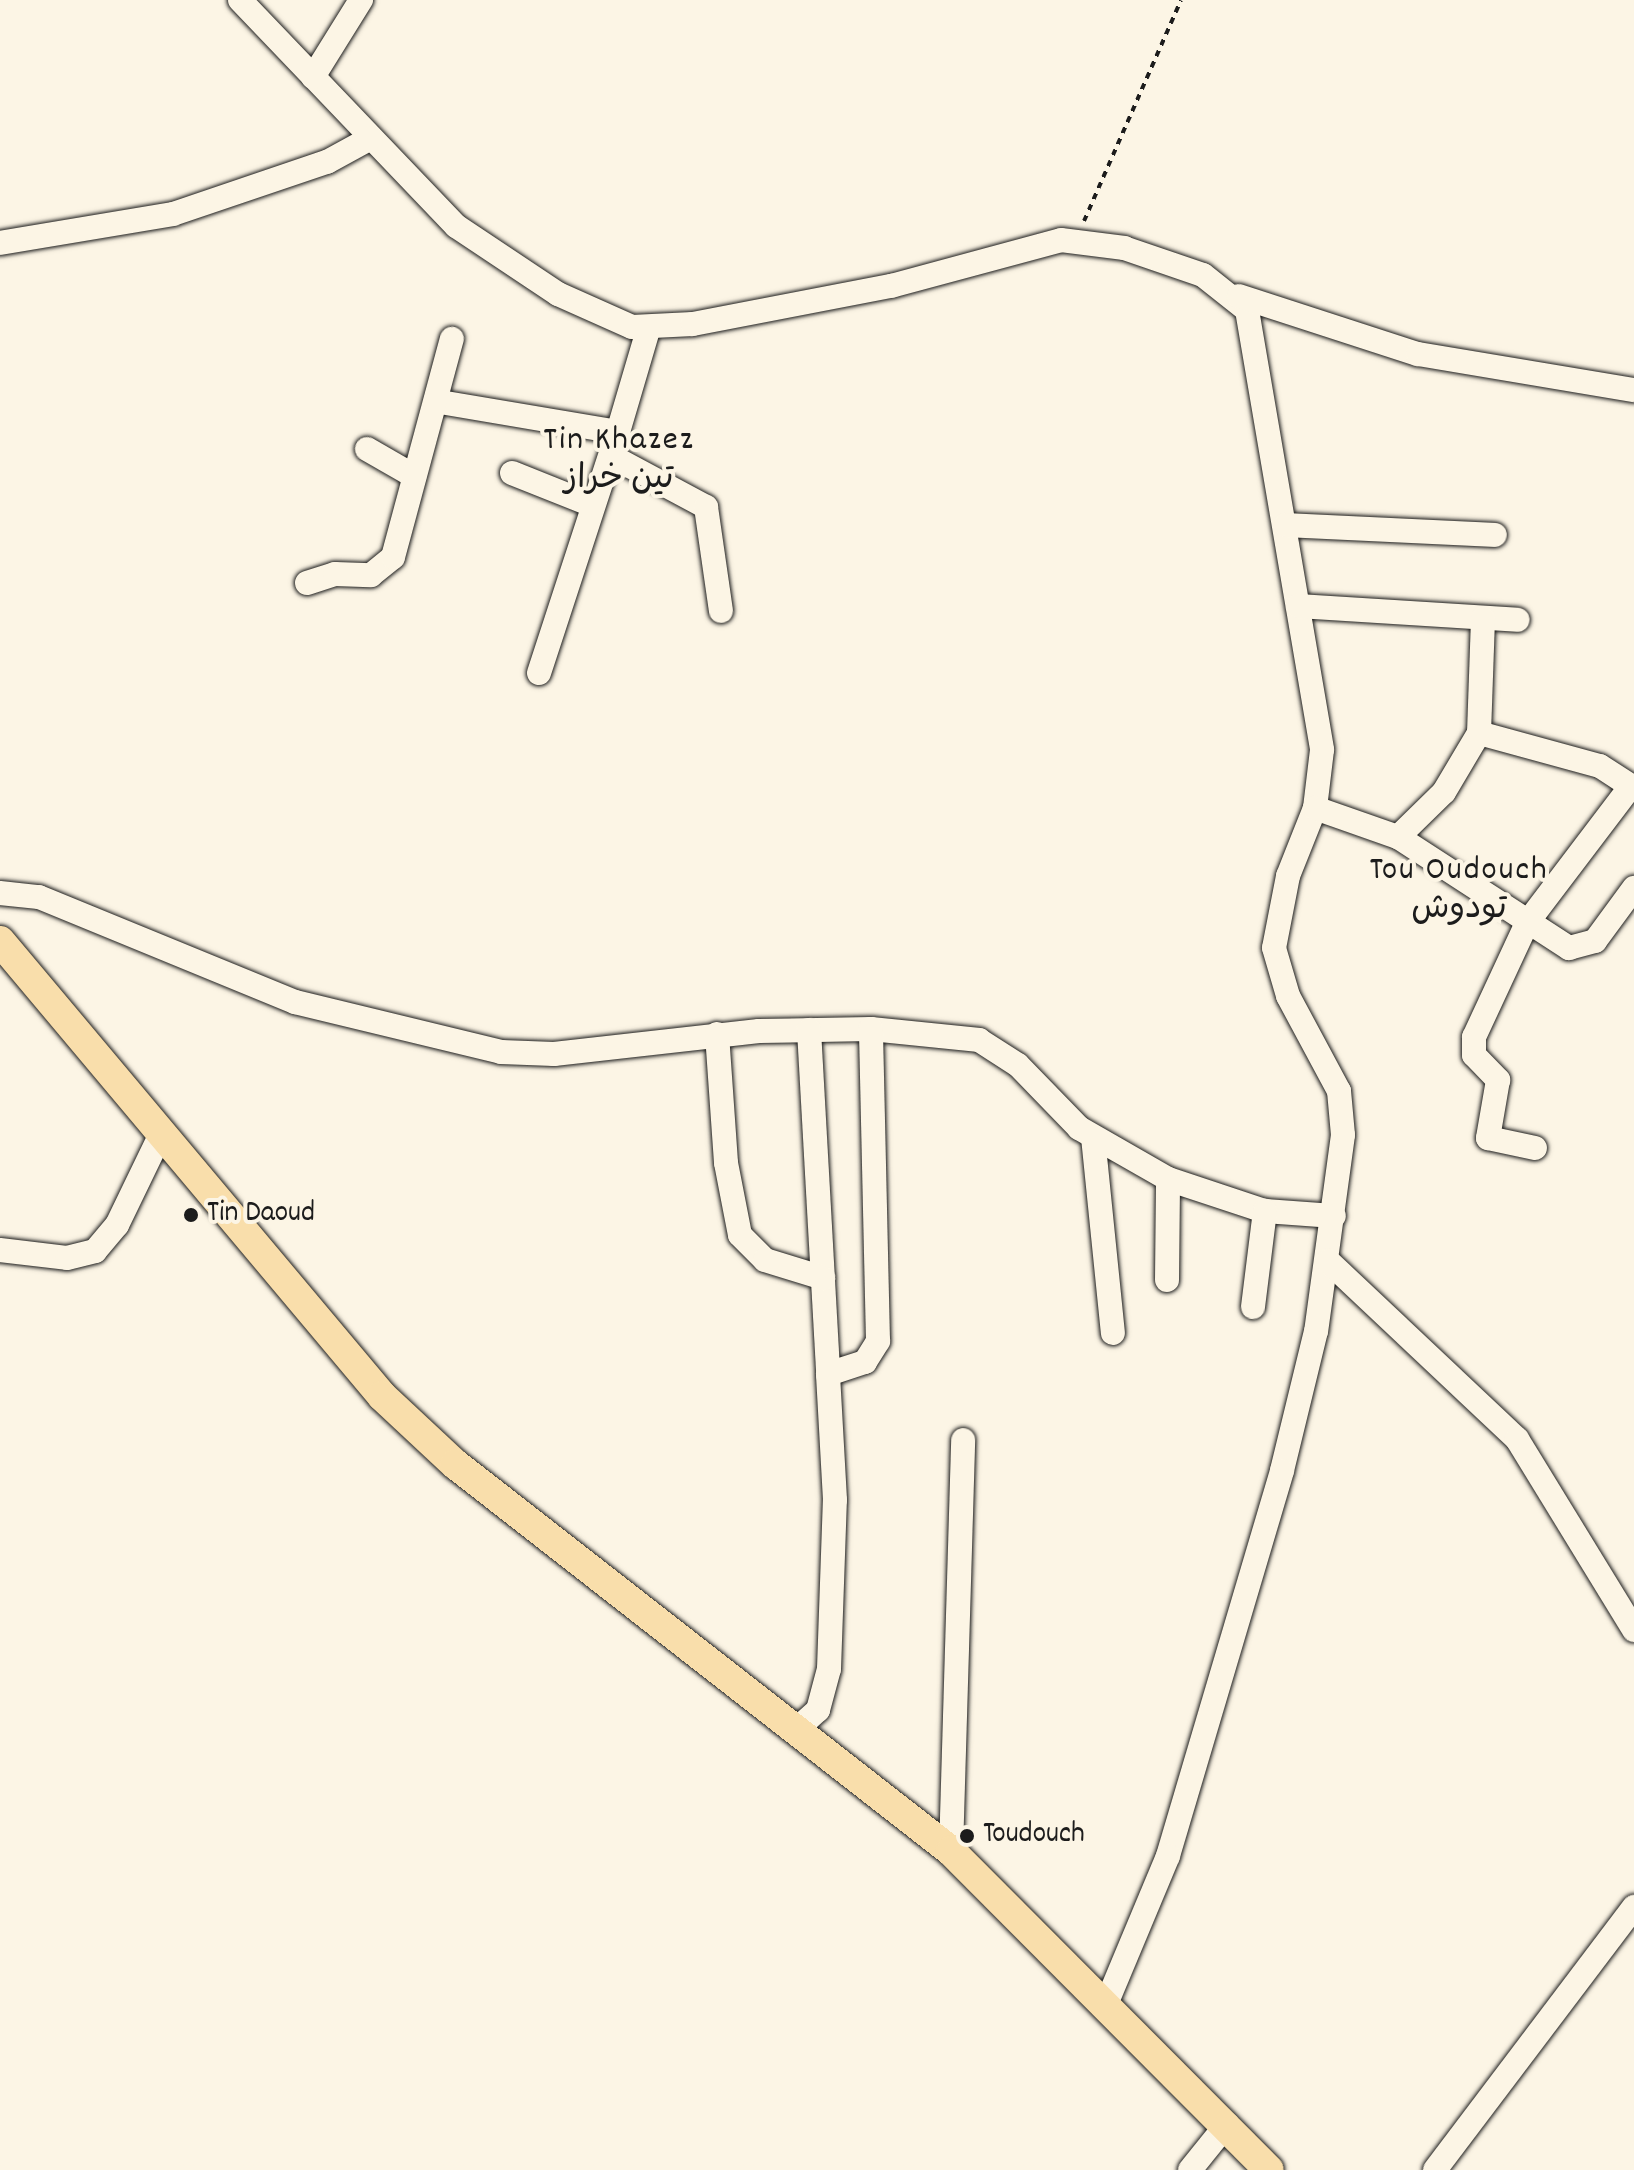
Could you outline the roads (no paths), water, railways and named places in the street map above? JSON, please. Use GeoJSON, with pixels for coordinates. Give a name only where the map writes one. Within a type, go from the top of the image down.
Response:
{"type":"FeatureCollection","features":[{"type":"Feature","properties":{"kind":"main road"},"geometry":{"type":"LineString","coordinates":[[0,941],[290,1292],[422,1434],[951,1851],[1107,2002],[1269,2170]]}},
{"type":"Feature","properties":{"kind":"street"},"geometry":{"type":"LineString","coordinates":[[240,0],[371,138],[483,247],[577,305],[648,330],[904,283],[1025,247],[1076,240],[1162,259],[1239,296],[1418,354],[1634,390]]}},
{"type":"Feature","properties":{"kind":"street"},"geometry":{"type":"LineString","coordinates":[[313,77],[361,0]]}},
{"type":"Feature","properties":{"kind":"street"},"geometry":{"type":"LineString","coordinates":[[0,243],[173,214],[327,162],[371,138]]}},
{"type":"Feature","properties":{"kind":"street"},"geometry":{"type":"LineString","coordinates":[[1107,2002],[1152,1903],[1196,1766],[1282,1471],[1328,1261],[1343,1135],[1339,1091],[1288,996],[1274,948],[1288,876],[1315,808],[1322,750],[1258,347],[1239,296]]}},
{"type":"Feature","properties":{"kind":"street"},"geometry":{"type":"LineString","coordinates":[[539,673],[592,505],[611,456],[648,330]]}},
{"type":"Feature","properties":{"kind":"street"},"geometry":{"type":"LineString","coordinates":[[307,583],[386,568],[440,402],[452,339]]}},
{"type":"Feature","properties":{"kind":"street"},"geometry":{"type":"LineString","coordinates":[[440,402],[618,432]]}},
{"type":"Feature","properties":{"kind":"street"},"geometry":{"type":"LineString","coordinates":[[367,449],[414,476]]}},
{"type":"Feature","properties":{"kind":"street"},"geometry":{"type":"LineString","coordinates":[[611,456],[706,507],[721,611]]}},
{"type":"Feature","properties":{"kind":"street"},"geometry":{"type":"LineString","coordinates":[[512,473],[592,505]]}},
{"type":"Feature","properties":{"kind":"street"},"geometry":{"type":"LineString","coordinates":[[1286,525],[1495,535]]}},
{"type":"Feature","properties":{"kind":"street"},"geometry":{"type":"LineString","coordinates":[[1298,606],[1518,620]]}},
{"type":"Feature","properties":{"kind":"street"},"geometry":{"type":"LineString","coordinates":[[1398,837],[1444,792],[1479,733],[1483,619]]}},
{"type":"Feature","properties":{"kind":"street"},"geometry":{"type":"LineString","coordinates":[[1479,733],[1600,766],[1631,786],[1527,923],[1484,1008],[1473,1052],[1498,1080],[1489,1140],[1535,1148]]}},
{"type":"Feature","properties":{"kind":"street"},"geometry":{"type":"LineString","coordinates":[[1315,808],[1398,837],[1569,948],[1585,948],[1634,888]]}},
{"type":"Feature","properties":{"kind":"street"},"geometry":{"type":"LineString","coordinates":[[0,893],[39,897],[295,1002],[501,1052],[554,1054],[717,1034],[871,1029],[995,1046],[1093,1137],[1168,1179],[1265,1211],[1334,1216]]}},
{"type":"Feature","properties":{"kind":"street"},"geometry":{"type":"LineString","coordinates":[[828,1374],[865,1362],[878,1341],[871,1029]]}},
{"type":"Feature","properties":{"kind":"street"},"geometry":{"type":"LineString","coordinates":[[798,1728],[818,1710],[829,1669],[835,1500],[809,1030]]}},
{"type":"Feature","properties":{"kind":"street"},"geometry":{"type":"LineString","coordinates":[[717,1034],[726,1163],[740,1235],[765,1260],[823,1278]]}},
{"type":"Feature","properties":{"kind":"street"},"geometry":{"type":"LineString","coordinates":[[0,1250],[67,1258],[95,1251],[117,1225],[161,1134]]}},
{"type":"Feature","properties":{"kind":"street"},"geometry":{"type":"LineString","coordinates":[[1093,1137],[1113,1333]]}},
{"type":"Feature","properties":{"kind":"street"},"geometry":{"type":"LineString","coordinates":[[1167,1280],[1168,1179]]}},
{"type":"Feature","properties":{"kind":"street"},"geometry":{"type":"LineString","coordinates":[[1253,1307],[1265,1211]]}},
{"type":"Feature","properties":{"kind":"street"},"geometry":{"type":"LineString","coordinates":[[1328,1261],[1517,1439],[1634,1630]]}},
{"type":"Feature","properties":{"kind":"street"},"geometry":{"type":"LineString","coordinates":[[951,1851],[963,1440]]}},
{"type":"Feature","properties":{"kind":"street"},"geometry":{"type":"LineString","coordinates":[[1435,2170],[1634,1907]]}},
{"type":"Feature","properties":{"kind":"street"},"geometry":{"type":"LineString","coordinates":[[1190,2170],[1227,2124]]}},
{"type":"Feature","properties":{"kind":"place","name":"Tin Daoud"},"geometry":{"type":"Point","coordinates":[191,1215]}},
{"type":"Feature","properties":{"kind":"place","name":"Toudouch"},"geometry":{"type":"Point","coordinates":[967,1836]}},
{"type":"Feature","properties":{"kind":"district","name":"Tin Khazez تين خراز"},"geometry":{"type":"Point","coordinates":[619,460]}},
{"type":"Feature","properties":{"kind":"district","name":"Tou Oudouch تودوش"},"geometry":{"type":"Point","coordinates":[1459,890]}}]}
